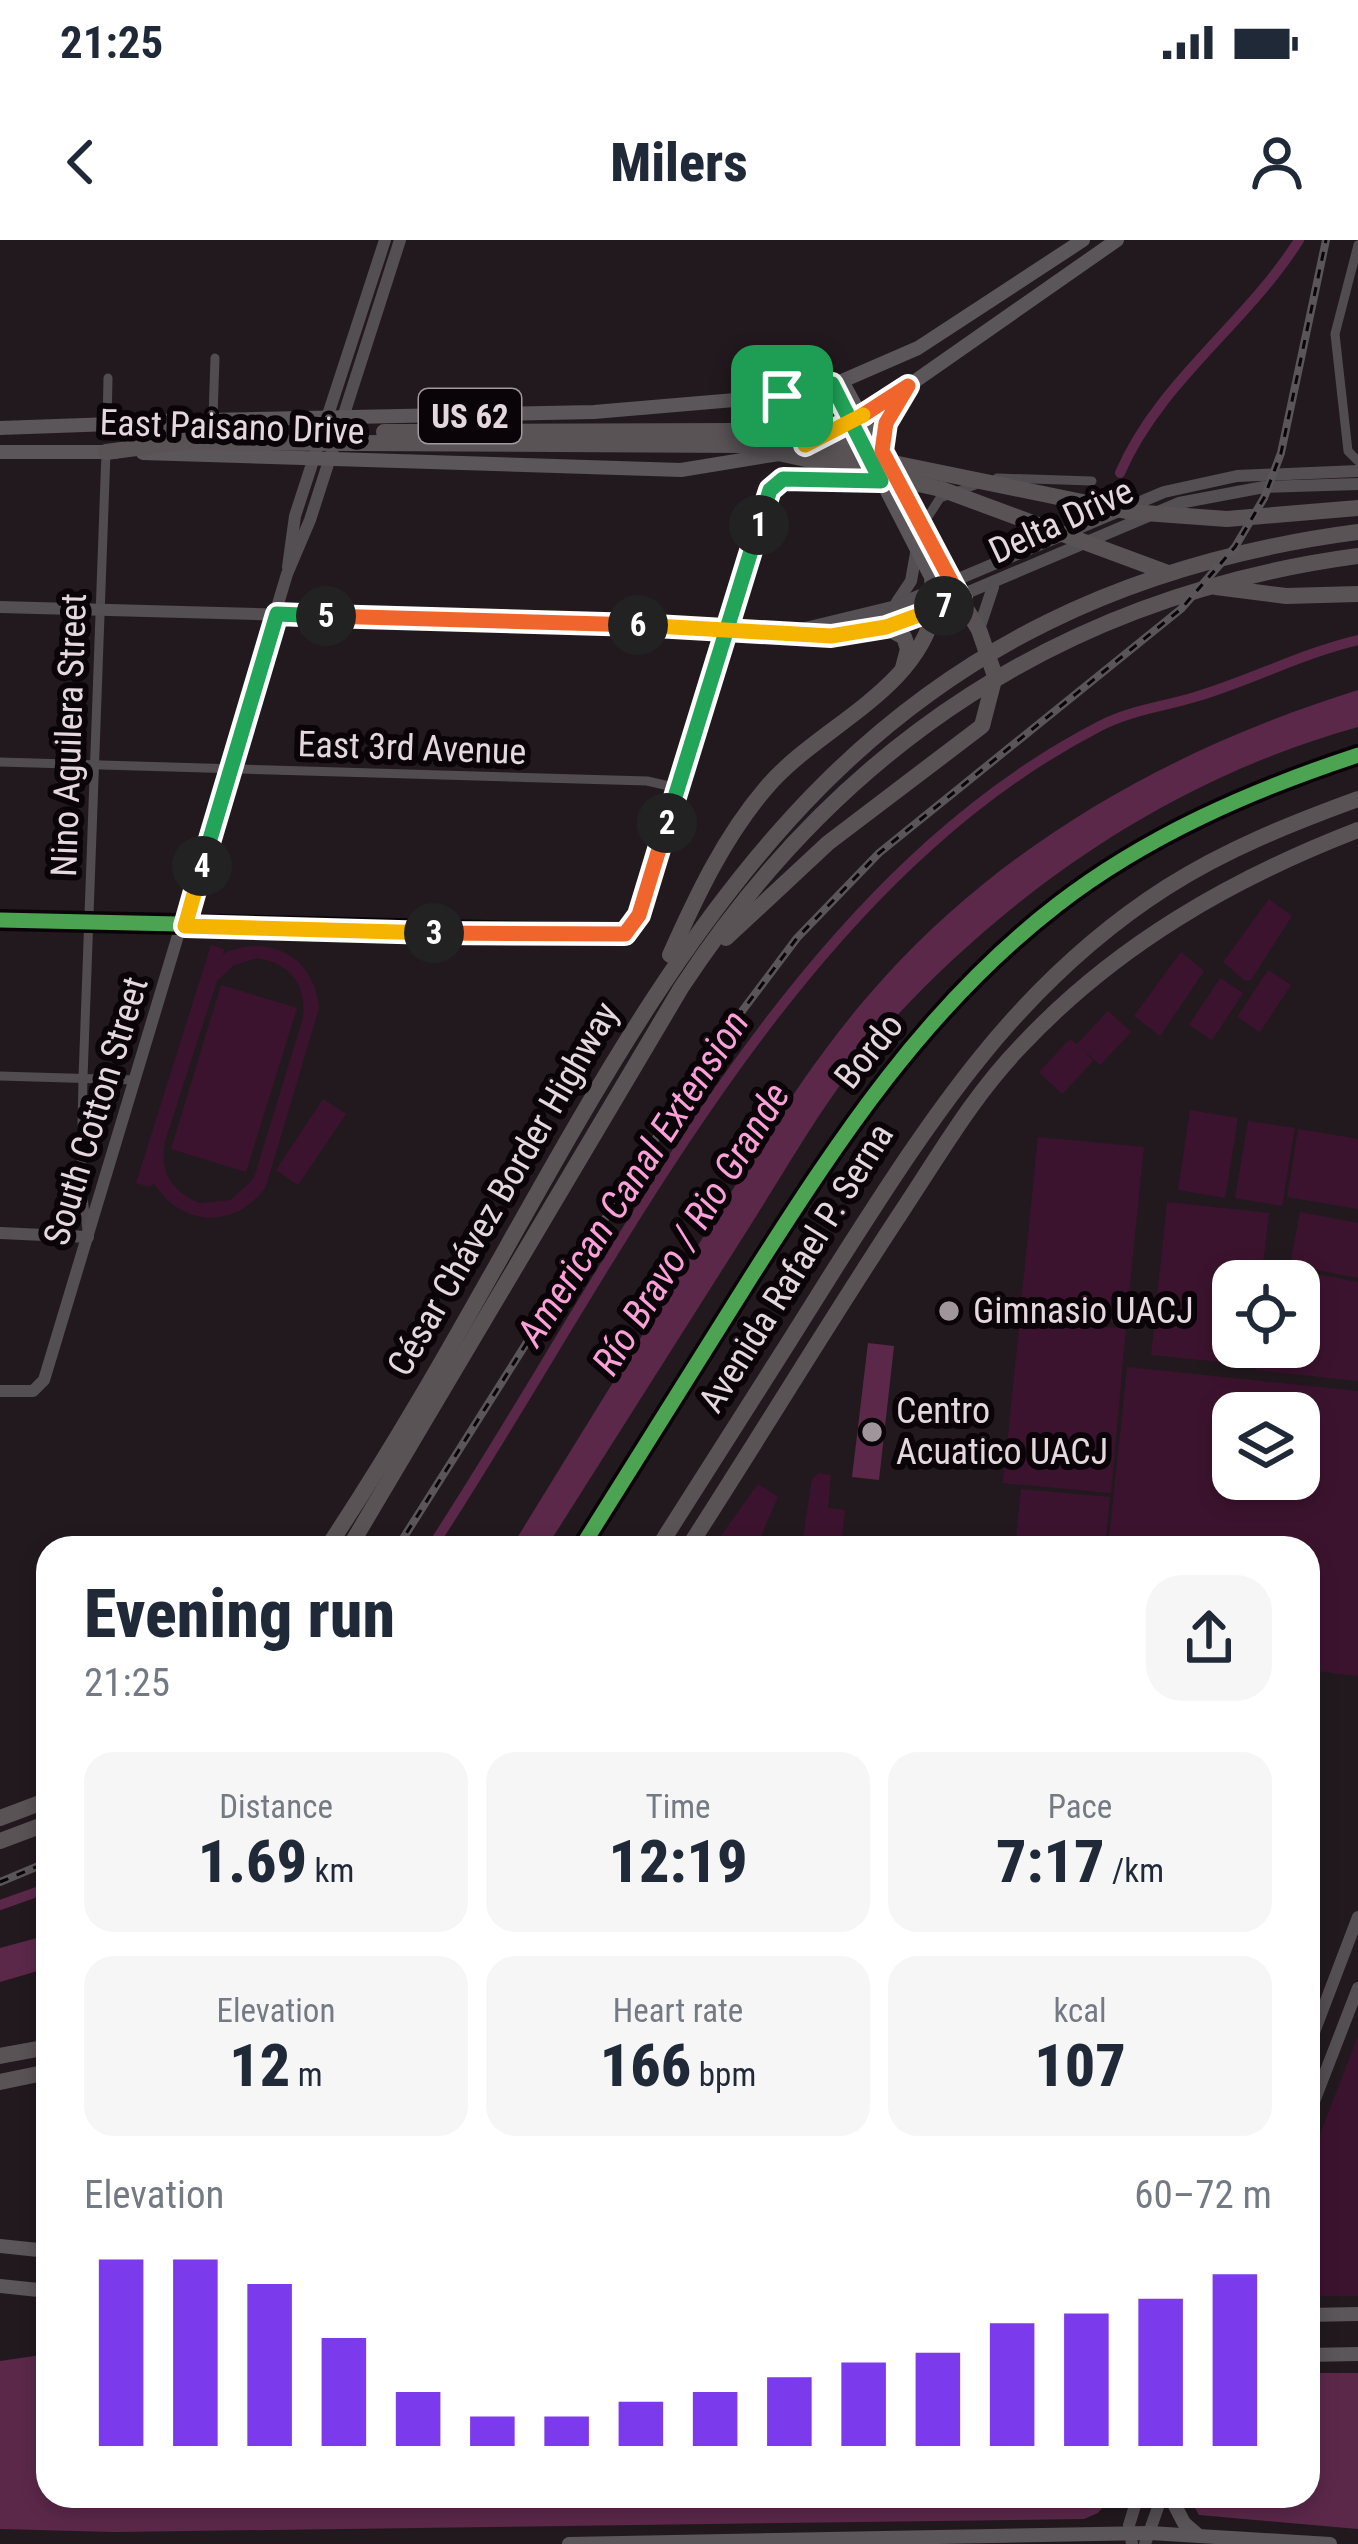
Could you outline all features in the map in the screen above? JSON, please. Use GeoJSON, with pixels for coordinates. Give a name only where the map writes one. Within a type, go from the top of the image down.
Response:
{"type":"FeatureCollection","features":[{"type":"Feature","properties":{"kind":"highway"},"geometry":{"type":"LineString","coordinates":[[107,424],[794,439],[1163,515],[1227,519],[1358,508]]}},
{"type":"Feature","properties":{"kind":"highway"},"geometry":{"type":"LineString","coordinates":[[106,452],[182,442],[705,436],[802,454],[941,489],[1147,566],[1222,588],[1286,596],[1358,595]]}},
{"type":"Feature","properties":{"kind":"highway","name":"César Chávez Border Highway"},"geometry":{"type":"LineString","coordinates":[[335,1536],[421,1413],[690,940],[768,839],[838,765],[935,688],[1022,635],[1161,576],[1263,549],[1358,532]]}},
{"type":"Feature","properties":{"kind":"highway"},"geometry":{"type":"LineString","coordinates":[[682,988],[730,917],[796,837],[875,763],[947,708],[1078,634],[1163,599],[1268,570],[1358,556]]}},
{"type":"Feature","properties":{"kind":"highway"},"geometry":{"type":"LineString","coordinates":[[645,1025],[773,889],[982,727],[995,676],[979,630],[957,591]]}},
{"type":"Feature","properties":{"kind":"highway"},"geometry":{"type":"LineString","coordinates":[[645,1025],[704,882],[766,787],[902,670],[921,647],[934,601]]}},
{"type":"Feature","properties":{"kind":"highway"},"geometry":{"type":"LineString","coordinates":[[886,627],[904,637],[908,649],[902,670]]}},
{"type":"Feature","properties":{"kind":"highway","name":"Avenida Rafael P. Serna"},"geometry":{"type":"LineString","coordinates":[[666,1536],[925,1127],[1004,1025],[1083,950],[1168,886],[1259,838],[1358,799]]}},
{"type":"Feature","properties":{"kind":"highway","name":"Avenida Rafael P. Serna"},"geometry":{"type":"LineString","coordinates":[[696,1536],[955,1130],[1023,1043],[1114,962],[1182,912],[1358,830]]}},
{"type":"Feature","properties":{"kind":"highway"},"geometry":{"type":"LineString","coordinates":[[1316,846],[1358,841]]}},
{"type":"Feature","properties":{"kind":"highway"},"geometry":{"type":"LineString","coordinates":[[356,1536],[421,1413]]}},
{"type":"Feature","properties":{"kind":"highway"},"geometry":{"type":"LineString","coordinates":[[0,1818],[36,1804]]}},
{"type":"Feature","properties":{"kind":"highway"},"geometry":{"type":"LineString","coordinates":[[0,1841],[36,1828]]}},
{"type":"Feature","properties":{"kind":"highway"},"geometry":{"type":"LineString","coordinates":[[0,2056],[36,2049]]}},
{"type":"Feature","properties":{"kind":"highway"},"geometry":{"type":"LineString","coordinates":[[0,2081],[36,2074]]}},
{"type":"Feature","properties":{"kind":"main road","name":"South Cotton Street"},"geometry":{"type":"LineString","coordinates":[[0,1391],[39,1388],[185,926],[277,614],[295,516],[385,240]]}},
{"type":"Feature","properties":{"kind":"main road","name":"South Cotton Street"},"geometry":{"type":"LineString","coordinates":[[287,574],[310,520],[400,240]]}},
{"type":"Feature","properties":{"kind":"main road","name":"East Paisano Drive"},"geometry":{"type":"LineString","coordinates":[[0,428],[213,416],[594,412],[782,396],[837,382],[946,333],[1083,240]]}},
{"type":"Feature","properties":{"kind":"main road","name":"East Paisano Drive"},"geometry":{"type":"LineString","coordinates":[[0,452],[681,470],[744,463],[805,445],[856,420],[1117,240]]}},
{"type":"Feature","properties":{"kind":"main road"},"geometry":{"type":"LineString","coordinates":[[837,382],[886,475],[922,526],[957,591]]}},
{"type":"Feature","properties":{"kind":"main road"},"geometry":{"type":"LineString","coordinates":[[874,454],[908,386]]}},
{"type":"Feature","properties":{"kind":"main road"},"geometry":{"type":"LineString","coordinates":[[782,396],[812,402],[818,410],[817,427],[805,445]]}},
{"type":"Feature","properties":{"kind":"main road"},"geometry":{"type":"LineString","coordinates":[[805,445],[844,444],[874,454]]}},
{"type":"Feature","properties":{"kind":"main road","name":"Delta Drive"},"geometry":{"type":"LineString","coordinates":[[957,591],[994,585],[1193,492],[1259,474],[1358,471]]}},
{"type":"Feature","properties":{"kind":"main road"},"geometry":{"type":"LineString","coordinates":[[886,475],[934,601]]}},
{"type":"Feature","properties":{"kind":"main road","name":"Delta Drive"},"geometry":{"type":"LineString","coordinates":[[0,607],[729,627],[831,636],[886,627],[1140,501],[1193,492],[1358,484]]}},
{"type":"Feature","properties":{"kind":"main road"},"geometry":{"type":"LineString","coordinates":[[892,607],[911,580],[916,554]]}},
{"type":"Feature","properties":{"kind":"main road"},"geometry":{"type":"LineString","coordinates":[[979,630],[981,610],[994,585]]}},
{"type":"Feature","properties":{"kind":"main road","name":"Delta Drive"},"geometry":{"type":"LineString","coordinates":[[796,630],[934,601]]}},
{"type":"Feature","properties":{"kind":"main road"},"geometry":{"type":"LineString","coordinates":[[0,1234],[88,1237]]}},
{"type":"Feature","properties":{"kind":"main road"},"geometry":{"type":"LineString","coordinates":[[1320,2017],[1358,1917]]}},
{"type":"Feature","properties":{"kind":"main road"},"geometry":{"type":"LineString","coordinates":[[1320,2085],[1358,1988]]}},
{"type":"Feature","properties":{"kind":"main road"},"geometry":{"type":"LineString","coordinates":[[1320,2032],[1338,2038]]}},
{"type":"Feature","properties":{"kind":"main road"},"geometry":{"type":"LineString","coordinates":[[0,2246],[36,2250]]}},
{"type":"Feature","properties":{"kind":"main road"},"geometry":{"type":"LineString","coordinates":[[0,2286],[36,2290]]}},
{"type":"Feature","properties":{"kind":"main road"},"geometry":{"type":"LineString","coordinates":[[1320,2315],[1358,2314]]}},
{"type":"Feature","properties":{"kind":"main road"},"geometry":{"type":"LineString","coordinates":[[1320,2355],[1358,2354]]}},
{"type":"Feature","properties":{"kind":"main road"},"geometry":{"type":"LineString","coordinates":[[1131,2539],[1136,2508]]}},
{"type":"Feature","properties":{"kind":"main road"},"geometry":{"type":"LineString","coordinates":[[1148,2538],[1161,2508]]}},
{"type":"Feature","properties":{"kind":"main road"},"geometry":{"type":"LineString","coordinates":[[1174,2508],[1199,2536]]}},
{"type":"Feature","properties":{"kind":"main road"},"geometry":{"type":"LineString","coordinates":[[569,2544],[1199,2536],[1330,2544]]}},
{"type":"Feature","properties":{"kind":"street"},"geometry":{"type":"LineString","coordinates":[[1358,245],[1335,334],[1348,451],[1358,461]]}},
{"type":"Feature","properties":{"kind":"street"},"geometry":{"type":"LineString","coordinates":[[213,416],[215,358]]}},
{"type":"Feature","properties":{"kind":"street"},"geometry":{"type":"LineString","coordinates":[[107,424],[108,378]]}},
{"type":"Feature","properties":{"kind":"street","name":"Nino Aguilera Street"},"geometry":{"type":"LineString","coordinates":[[88,1237],[81,1180],[83,1078],[106,452]]}},
{"type":"Feature","properties":{"kind":"street"},"geometry":{"type":"LineString","coordinates":[[0,920],[615,938],[633,928],[766,498],[777,482],[886,475],[1092,481]]}},
{"type":"Feature","properties":{"kind":"street"},"geometry":{"type":"LineString","coordinates":[[922,526],[932,505],[955,489],[1017,479]]}},
{"type":"Feature","properties":{"kind":"street","name":"East 3rd Avenue"},"geometry":{"type":"LineString","coordinates":[[0,762],[647,782],[678,788]]}},
{"type":"Feature","properties":{"kind":"street"},"geometry":{"type":"LineString","coordinates":[[0,1076],[135,1081]]}},
{"type":"Feature","properties":{"kind":"shaded area"},"geometry":{"type":"Polygon","coordinates":[[[1358,690],[1358,727],[1226,775],[1103,842],[991,926],[889,1024],[832,1096],[554,1536],[518,1536],[786,1105],[883,979],[933,928],[1042,840],[1163,769],[1291,713],[1358,690]]]}},
{"type":"Feature","properties":{"kind":"shaded area"},"geometry":{"type":"Polygon","coordinates":[[[1269,899],[1292,916],[1251,980],[1245,981],[1223,962],[1269,899]]]}},
{"type":"Feature","properties":{"kind":"shaded area"},"geometry":{"type":"Polygon","coordinates":[[[211,945],[224,949],[223,954],[256,946],[272,948],[299,963],[316,990],[319,1008],[266,1186],[240,1210],[209,1218],[178,1208],[154,1183],[150,1187],[136,1183],[211,945]],[[257,958],[234,965],[217,981],[165,1141],[169,1179],[199,1203],[231,1200],[254,1178],[303,1018],[299,986],[287,970],[257,958]]]}},
{"type":"Feature","properties":{"kind":"shaded area"},"geometry":{"type":"Polygon","coordinates":[[[1181,952],[1204,971],[1160,1036],[1134,1016],[1181,952]]]}},
{"type":"Feature","properties":{"kind":"shaded area"},"geometry":{"type":"Polygon","coordinates":[[[1268,970],[1291,985],[1260,1032],[1237,1017],[1268,970]]]}},
{"type":"Feature","properties":{"kind":"shaded area"},"geometry":{"type":"Polygon","coordinates":[[[1220,978],[1243,993],[1212,1040],[1189,1025],[1220,978]]]}},
{"type":"Feature","properties":{"kind":"shaded area"},"geometry":{"type":"Polygon","coordinates":[[[221,985],[297,1008],[246,1172],[171,1149],[221,985]]]}},
{"type":"Feature","properties":{"kind":"shaded area"},"geometry":{"type":"Polygon","coordinates":[[[1108,1011],[1131,1032],[1100,1065],[1082,1049],[1093,1061],[1062,1094],[1039,1072],[1070,1039],[1077,1044],[1108,1011]]]}},
{"type":"Feature","properties":{"kind":"shaded area"},"geometry":{"type":"Polygon","coordinates":[[[323,1099],[346,1114],[298,1185],[276,1170],[323,1099]]]}},
{"type":"Feature","properties":{"kind":"shaded area"},"geometry":{"type":"Polygon","coordinates":[[[1190,1110],[1238,1118],[1225,1198],[1178,1190],[1190,1110]]]}},
{"type":"Feature","properties":{"kind":"shaded area"},"geometry":{"type":"Polygon","coordinates":[[[1248,1121],[1295,1128],[1282,1206],[1235,1198],[1248,1121]]]}},
{"type":"Feature","properties":{"kind":"shaded area"},"geometry":{"type":"Polygon","coordinates":[[[1298,1129],[1358,1139],[1358,1209],[1287,1197],[1298,1129]]]}},
{"type":"Feature","properties":{"kind":"shaded area"},"geometry":{"type":"Polygon","coordinates":[[[1038,1137],[1144,1147],[1126,1323],[1020,1312],[1038,1137]]]}},
{"type":"Feature","properties":{"kind":"shaded area"},"geometry":{"type":"Polygon","coordinates":[[[1167,1202],[1269,1213],[1263,1260],[1212,1260],[1212,1361],[1151,1355],[1167,1202]]]}},
{"type":"Feature","properties":{"kind":"shaded area"},"geometry":{"type":"Polygon","coordinates":[[[1300,1212],[1358,1223],[1358,1278],[1320,1271],[1320,1260],[1291,1260],[1300,1212]]]}},
{"type":"Feature","properties":{"kind":"shaded area"},"geometry":{"type":"Polygon","coordinates":[[[1320,1275],[1358,1282],[1358,1381],[1255,1370],[1320,1368],[1320,1275]]]}},
{"type":"Feature","properties":{"kind":"shaded area"},"geometry":{"type":"Polygon","coordinates":[[[1020,1319],[1126,1329],[1111,1493],[1003,1483],[1020,1319]]]}},
{"type":"Feature","properties":{"kind":"shaded area"},"geometry":{"type":"Polygon","coordinates":[[[868,1343],[894,1346],[879,1480],[852,1477],[868,1343]]]}},
{"type":"Feature","properties":{"kind":"shaded area"},"geometry":{"type":"Polygon","coordinates":[[[1127,1367],[1358,1391],[1358,1676],[1320,1671],[1320,1536],[1109,1536],[1127,1367]]]}},
{"type":"Feature","properties":{"kind":"shaded area"},"geometry":{"type":"Polygon","coordinates":[[[819,1473],[831,1475],[828,1508],[845,1510],[842,1536],[803,1536],[812,1479],[819,1473]]]}},
{"type":"Feature","properties":{"kind":"shaded area"},"geometry":{"type":"Polygon","coordinates":[[[758,1484],[778,1497],[761,1536],[721,1536],[758,1484]]]}},
{"type":"Feature","properties":{"kind":"shaded area"},"geometry":{"type":"Polygon","coordinates":[[[1021,1489],[1110,1497],[1106,1536],[1016,1536],[1021,1489]]]}},
{"type":"Feature","properties":{"kind":"shaded area"},"geometry":{"type":"Polygon","coordinates":[[[36,1938],[36,1972],[0,1982],[0,1948],[36,1938]]]}},
{"type":"Feature","properties":{"kind":"shaded area"},"geometry":{"type":"Polygon","coordinates":[[[1358,2036],[1358,2296],[1320,2296],[1320,2134],[1358,2036]]]}},
{"type":"Feature","properties":{"kind":"shaded area"},"geometry":{"type":"Polygon","coordinates":[[[36,2356],[36,2508],[1102,2508],[1084,2519],[115,2532],[0,2529],[0,2361],[36,2356]]]}},
{"type":"Feature","properties":{"kind":"shaded area"},"geometry":{"type":"Polygon","coordinates":[[[1320,2373],[1358,2373],[1358,2529],[1199,2515],[1195,2508],[1320,2508],[1320,2373]]]}},
{"type":"Feature","properties":{"kind":"waterway"},"geometry":{"type":"LineString","coordinates":[[1120,473],[1157,410],[1255,299],[1299,240]]}},
{"type":"Feature","properties":{"kind":"waterway","name":"American Canal Extension"},"geometry":{"type":"LineString","coordinates":[[439,1536],[718,1091],[800,982],[890,882],[990,796],[1100,726],[1358,640]]}},
{"type":"Feature","properties":{"kind":"waterway","name":"American Canal Extension"},"geometry":{"type":"LineString","coordinates":[[0,1905],[36,1892]]}},
{"type":"Feature","properties":{"kind":"railway"},"geometry":{"type":"LineString","coordinates":[[405,1536],[706,1059],[797,938],[879,853],[1181,609],[1235,547],[1264,498],[1281,453],[1326,240]]}},
{"type":"Feature","properties":{"kind":"railway"},"geometry":{"type":"LineString","coordinates":[[0,1882],[36,1867]]}},
{"type":"Feature","properties":{"kind":"cycle path"},"geometry":{"type":"LineString","coordinates":[[0,920],[625,934],[639,915],[769,490],[789,478],[881,481]]}},
{"type":"Feature","properties":{"kind":"cycle path","name":"Bordo"},"geometry":{"type":"LineString","coordinates":[[589,1536],[817,1175],[925,1031],[966,987],[1057,905],[1127,857],[1240,800],[1358,755]]}},
{"type":"Feature","properties":{"kind":"place","name":"Gimnasio UACJ"},"geometry":{"type":"Point","coordinates":[949,1311]}},
{"type":"Feature","properties":{"kind":"place","name":"Centro Acuatico UACJ"},"geometry":{"type":"Point","coordinates":[872,1432]}},
{"type":"Feature","properties":{"kind":"route"},"geometry":{"type":"LineString","coordinates":[[782,396],[802,398],[818,410],[817,427],[805,445],[850,423],[908,386],[886,423],[882,451],[961,600],[886,627],[831,636],[729,627],[277,614],[185,926],[615,938],[633,928],[639,915],[729,627],[766,498],[770,490],[789,478],[881,481],[867,458],[850,423],[832,384],[782,396]]}},
{"type":"Feature","properties":{"kind":"water label","name":"Río Bravo / Rio Grande"},"geometry":{"type":"Point","coordinates":[691,1229]}}]}
